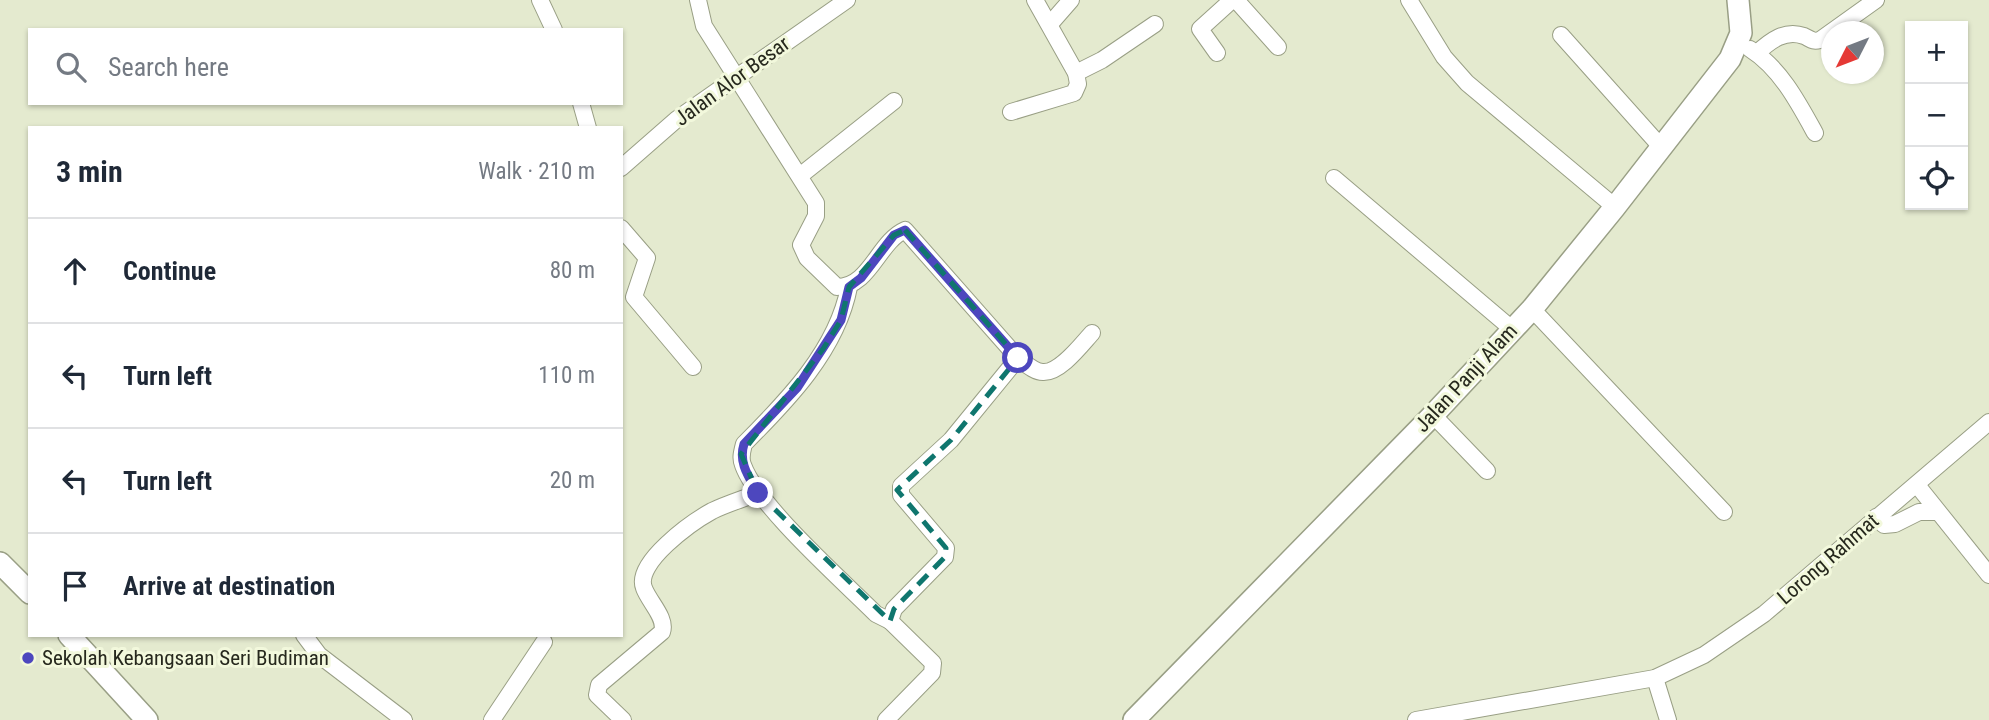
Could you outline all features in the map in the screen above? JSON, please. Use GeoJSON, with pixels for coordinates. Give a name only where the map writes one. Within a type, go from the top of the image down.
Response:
{"type":"FeatureCollection","features":[{"type":"Feature","properties":{"kind":"main road"},"geometry":{"type":"LineString","coordinates":[[1738,0],[1748,47]]}},
{"type":"Feature","properties":{"kind":"main road","name":"Jalan Panji Alam"},"geometry":{"type":"LineString","coordinates":[[1134,720],[1433,415],[1532,309],[1730,59],[1748,47]]}},
{"type":"Feature","properties":{"kind":"main road"},"geometry":{"type":"LineString","coordinates":[[0,563],[28,591]]}},
{"type":"Feature","properties":{"kind":"main road"},"geometry":{"type":"LineString","coordinates":[[71,637],[147,720]]}},
{"type":"Feature","properties":{"kind":"street"},"geometry":{"type":"LineString","coordinates":[[540,0],[553,28]]}},
{"type":"Feature","properties":{"kind":"street"},"geometry":{"type":"LineString","coordinates":[[698,0],[704,26],[801,175],[816,203],[816,216],[801,245],[807,258],[837,287],[849,287],[861,278],[894,235],[905,230],[1018,358],[1038,372],[1046,372],[1065,360],[1092,334]]}},
{"type":"Feature","properties":{"kind":"street","name":"Jalan Alor Besar"},"geometry":{"type":"LineString","coordinates":[[623,166],[677,120],[847,0]]}},
{"type":"Feature","properties":{"kind":"street"},"geometry":{"type":"LineString","coordinates":[[1011,112],[1074,93],[1078,84],[1076,73],[1035,0]]}},
{"type":"Feature","properties":{"kind":"street"},"geometry":{"type":"LineString","coordinates":[[1049,24],[1071,0]]}},
{"type":"Feature","properties":{"kind":"street"},"geometry":{"type":"LineString","coordinates":[[1217,53],[1200,29],[1234,0],[1278,47]]}},
{"type":"Feature","properties":{"kind":"street"},"geometry":{"type":"LineString","coordinates":[[1409,0],[1444,57],[1467,83],[1615,207]]}},
{"type":"Feature","properties":{"kind":"street"},"geometry":{"type":"LineString","coordinates":[[1748,47],[1787,34],[1803,36],[1812,41],[1820,40],[1876,0]]}},
{"type":"Feature","properties":{"kind":"street"},"geometry":{"type":"LineString","coordinates":[[1076,73],[1102,60],[1155,24]]}},
{"type":"Feature","properties":{"kind":"street"},"geometry":{"type":"LineString","coordinates":[[1562,36],[1662,148]]}},
{"type":"Feature","properties":{"kind":"street"},"geometry":{"type":"LineString","coordinates":[[1748,47],[1773,68],[1797,100],[1815,133]]}},
{"type":"Feature","properties":{"kind":"street"},"geometry":{"type":"LineString","coordinates":[[801,175],[894,101]]}},
{"type":"Feature","properties":{"kind":"street"},"geometry":{"type":"LineString","coordinates":[[581,105],[587,126]]}},
{"type":"Feature","properties":{"kind":"street"},"geometry":{"type":"LineString","coordinates":[[1334,177],[1512,329]]}},
{"type":"Feature","properties":{"kind":"street"},"geometry":{"type":"LineString","coordinates":[[623,230],[648,258],[634,297],[693,367]]}},
{"type":"Feature","properties":{"kind":"street"},"geometry":{"type":"LineString","coordinates":[[849,287],[841,320],[797,388],[744,444],[741,454],[743,466],[758,493],[876,614],[890,621],[933,663],[932,673],[886,720]]}},
{"type":"Feature","properties":{"kind":"street"},"geometry":{"type":"LineString","coordinates":[[1532,309],[1724,512]]}},
{"type":"Feature","properties":{"kind":"street"},"geometry":{"type":"LineString","coordinates":[[890,621],[894,609],[945,557],[946,548],[901,495],[901,486],[951,440],[1018,358]]}},
{"type":"Feature","properties":{"kind":"street"},"geometry":{"type":"LineString","coordinates":[[1433,415],[1487,471]]}},
{"type":"Feature","properties":{"kind":"street","name":"Lorong Rahmat"},"geometry":{"type":"LineString","coordinates":[[1416,720],[1655,678],[1704,655],[1764,614],[1989,422]]}},
{"type":"Feature","properties":{"kind":"street"},"geometry":{"type":"LineString","coordinates":[[1917,485],[1989,575]]}},
{"type":"Feature","properties":{"kind":"street"},"geometry":{"type":"LineString","coordinates":[[623,720],[597,695],[599,685],[662,632],[663,623],[643,587],[642,577],[646,565],[665,546],[711,512],[758,493]]}},
{"type":"Feature","properties":{"kind":"street"},"geometry":{"type":"LineString","coordinates":[[1876,516],[1884,525],[1890,525],[1919,512],[1938,512]]}},
{"type":"Feature","properties":{"kind":"street"},"geometry":{"type":"LineString","coordinates":[[306,637],[319,655],[404,720]]}},
{"type":"Feature","properties":{"kind":"street"},"geometry":{"type":"LineString","coordinates":[[492,720],[544,642]]}},
{"type":"Feature","properties":{"kind":"street"},"geometry":{"type":"LineString","coordinates":[[1655,678],[1668,720]]}},
{"type":"Feature","properties":{"kind":"highlighted area"},"geometry":{"type":"Polygon","coordinates":[[[905,230],[1018,358],[951,440],[897,490],[946,548],[945,557],[894,609],[890,621],[758,493],[741,454],[823,349],[841,320],[849,287],[894,235],[905,230]]]}},
{"type":"Feature","properties":{"kind":"place","name":"Sekolah Kebangsaan Seri Budiman"},"geometry":{"type":"Point","coordinates":[28,658]}},
{"type":"Feature","properties":{"kind":"route"},"geometry":{"type":"LineString","coordinates":[[758,493],[743,466],[741,454],[744,444],[797,388],[841,320],[849,287],[861,278],[894,235],[905,230],[1018,358]]}}]}
